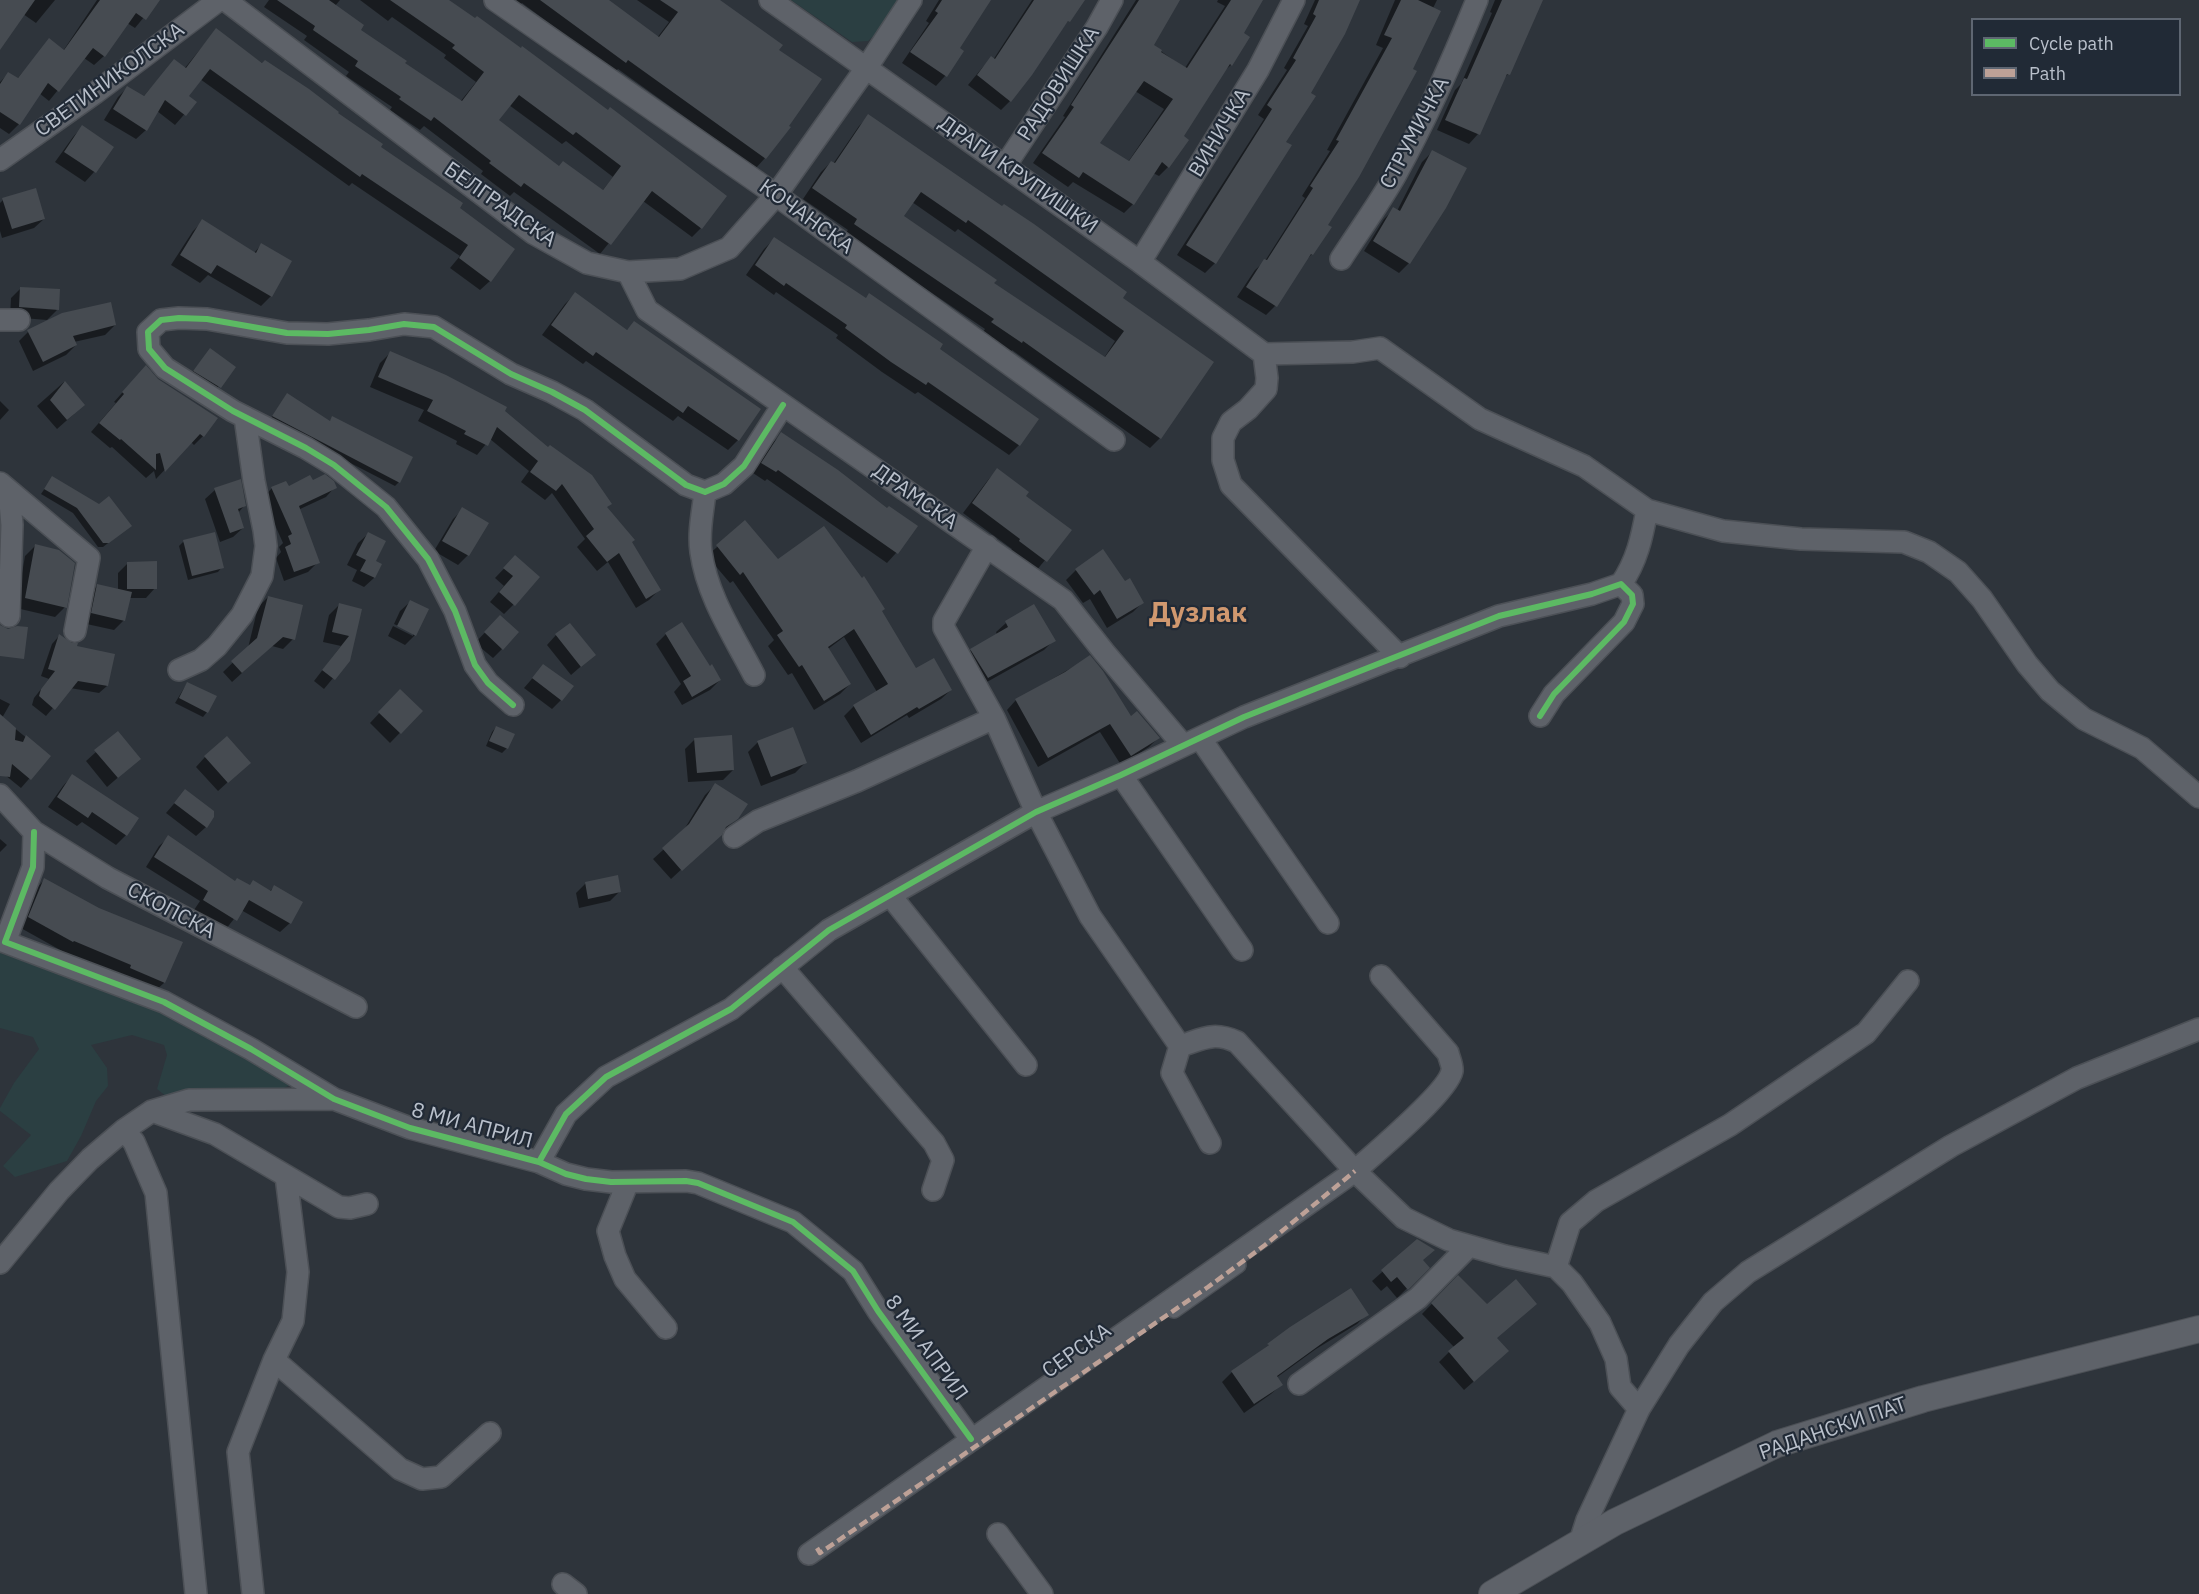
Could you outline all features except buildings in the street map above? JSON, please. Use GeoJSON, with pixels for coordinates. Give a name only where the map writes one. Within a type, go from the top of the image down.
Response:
{"type":"FeatureCollection","features":[{"type":"Feature","properties":{"kind":"street","name":"СВЕТИНИКОЛСКА"},"geometry":{"type":"LineString","coordinates":[[0,160],[95,93],[219,0]]}},
{"type":"Feature","properties":{"kind":"street","name":"БЕЛГРАДСКА"},"geometry":{"type":"LineString","coordinates":[[225,0],[533,233],[587,263],[628,272],[680,269],[729,248],[776,195],[867,67],[911,0]]}},
{"type":"Feature","properties":{"kind":"street","name":"КОЧАНСКА"},"geometry":{"type":"LineString","coordinates":[[495,0],[776,195],[1114,440]]}},
{"type":"Feature","properties":{"kind":"street","name":"ДРАГИ КРУПИШКИ"},"geometry":{"type":"LineString","coordinates":[[770,0],[1140,262],[1264,354]]}},
{"type":"Feature","properties":{"kind":"street","name":"РАДОВИШКА"},"geometry":{"type":"LineString","coordinates":[[1005,166],[1097,27],[1112,0]]}},
{"type":"Feature","properties":{"kind":"street","name":"ВИНИЧКА"},"geometry":{"type":"LineString","coordinates":[[1140,262],[1258,70],[1294,0]]}},
{"type":"Feature","properties":{"kind":"street","name":"СТРУМИЧКА"},"geometry":{"type":"LineString","coordinates":[[1341,259],[1394,177],[1418,133],[1477,0]]}},
{"type":"Feature","properties":{"kind":"street","name":"ДРАМСКА"},"geometry":{"type":"LineString","coordinates":[[628,272],[647,310],[1063,600],[1104,652],[1192,741],[1328,923]]}},
{"type":"Feature","properties":{"kind":"street"},"geometry":{"type":"LineString","coordinates":[[513,705],[488,683],[476,665],[454,611],[428,559],[386,507],[334,465],[306,448],[244,417],[165,368],[149,349],[148,332],[161,320],[179,318],[207,320],[286,333],[328,334],[404,324],[434,327],[502,369],[585,410],[686,485],[705,492],[724,484],[744,466],[783,405]]}},
{"type":"Feature","properties":{"kind":"street"},"geometry":{"type":"LineString","coordinates":[[1400,657],[1232,484],[1223,460],[1223,438],[1232,422],[1248,409],[1266,389],[1264,354],[1353,352],[1380,348],[1480,419],[1584,466],[1647,510],[1723,531],[1801,538],[1904,542],[1929,552],[1958,572],[1982,599],[2027,663],[2050,691],[2084,719],[2142,748],[2199,797]]}},
{"type":"Feature","properties":{"kind":"street"},"geometry":{"type":"LineString","coordinates":[[179,670],[201,660],[217,646],[242,615],[261,576],[266,546],[244,417]]}},
{"type":"Feature","properties":{"kind":"street"},"geometry":{"type":"LineString","coordinates":[[5,487],[12,525],[9,616]]}},
{"type":"Feature","properties":{"kind":"street"},"geometry":{"type":"LineString","coordinates":[[5,487],[88,558],[75,631]]}},
{"type":"Feature","properties":{"kind":"street"},"geometry":{"type":"LineString","coordinates":[[705,492],[700,535],[704,569],[716,601],[754,675]]}},
{"type":"Feature","properties":{"kind":"street"},"geometry":{"type":"LineString","coordinates":[[540,1162],[567,1114],[606,1077],[731,1009],[829,930],[1036,812],[1244,717],[1500,616],[1592,594],[1621,584],[1631,570],[1639,551],[1647,510]]}},
{"type":"Feature","properties":{"kind":"street"},"geometry":{"type":"LineString","coordinates":[[987,546],[944,621],[944,628],[994,718],[1036,812],[1090,916],[1180,1046]]}},
{"type":"Feature","properties":{"kind":"street"},"geometry":{"type":"LineString","coordinates":[[1540,716],[1554,694],[1624,622],[1633,604],[1632,595],[1621,584]]}},
{"type":"Feature","properties":{"kind":"street"},"geometry":{"type":"LineString","coordinates":[[734,837],[758,821],[856,781],[994,718]]}},
{"type":"Feature","properties":{"kind":"street"},"geometry":{"type":"LineString","coordinates":[[1121,775],[1242,950]]}},
{"type":"Feature","properties":{"kind":"street","name":"СКОПСКА"},"geometry":{"type":"LineString","coordinates":[[0,795],[34,832],[108,878],[356,1007]]}},
{"type":"Feature","properties":{"kind":"street","name":"8 МИ АПРИЛ"},"geometry":{"type":"LineString","coordinates":[[34,832],[33,867],[2,942],[164,1002],[251,1049],[334,1100],[410,1128],[540,1162],[566,1174],[611,1182],[686,1181],[698,1183],[793,1222],[853,1271],[878,1311],[971,1439]]}},
{"type":"Feature","properties":{"kind":"street"},"geometry":{"type":"LineString","coordinates":[[890,895],[1026,1065]]}},
{"type":"Feature","properties":{"kind":"street"},"geometry":{"type":"LineString","coordinates":[[782,968],[934,1143],[943,1160],[933,1190]]}},
{"type":"Feature","properties":{"kind":"street"},"geometry":{"type":"LineString","coordinates":[[814,1551],[1355,1171],[1417,1114],[1447,1083],[1453,1069],[1448,1053],[1381,976]]}},
{"type":"Feature","properties":{"kind":"street"},"geometry":{"type":"LineString","coordinates":[[1556,1267],[1570,1222],[1596,1200],[1730,1125],[1866,1033],[1908,981]]}},
{"type":"Feature","properties":{"kind":"street"},"geometry":{"type":"LineString","coordinates":[[1580,1542],[1587,1520],[1639,1409],[1679,1345],[1713,1302],[1748,1272],[1951,1146],[2077,1078],[2199,1029]]}},
{"type":"Feature","properties":{"kind":"street"},"geometry":{"type":"LineString","coordinates":[[1180,1046],[1216,1036],[1223,1036],[1237,1042],[1355,1171],[1404,1218],[1449,1240],[1505,1256],[1556,1267],[1572,1283],[1600,1323],[1616,1359],[1620,1387],[1639,1409]]}},
{"type":"Feature","properties":{"kind":"street"},"geometry":{"type":"LineString","coordinates":[[1180,1046],[1172,1073],[1210,1143]]}},
{"type":"Feature","properties":{"kind":"street"},"geometry":{"type":"LineString","coordinates":[[0,1263],[58,1191],[90,1159],[124,1130],[152,1112],[189,1100],[334,1100]]}},
{"type":"Feature","properties":{"kind":"street"},"geometry":{"type":"LineString","coordinates":[[152,1112],[214,1134],[339,1208],[367,1204]]}},
{"type":"Feature","properties":{"kind":"street"},"geometry":{"type":"LineString","coordinates":[[124,1130],[134,1142],[156,1193],[196,1594]]}},
{"type":"Feature","properties":{"kind":"street","name":"СЕРСКА"},"geometry":{"type":"LineString","coordinates":[[814,1551],[820,1553],[868,1522],[1208,1287],[1265,1245],[1355,1171]]}},
{"type":"Feature","properties":{"kind":"street"},"geometry":{"type":"LineString","coordinates":[[253,1594],[238,1452],[274,1360],[293,1321],[298,1272],[286,1176]]}},
{"type":"Feature","properties":{"kind":"street"},"geometry":{"type":"LineString","coordinates":[[628,1182],[608,1231],[625,1279],[666,1328]]}},
{"type":"Feature","properties":{"kind":"street"},"geometry":{"type":"LineString","coordinates":[[1299,1384],[1418,1298],[1469,1245]]}},
{"type":"Feature","properties":{"kind":"street","name":"РАДАНСКИ ПАТ"},"geometry":{"type":"LineString","coordinates":[[1492,1594],[1615,1522],[1777,1444],[1923,1399],[2199,1329]]}},
{"type":"Feature","properties":{"kind":"street"},"geometry":{"type":"LineString","coordinates":[[274,1360],[400,1469],[422,1479],[441,1477],[490,1433]]}},
{"type":"Feature","properties":{"kind":"street"},"geometry":{"type":"LineString","coordinates":[[998,1534],[1042,1594]]}},
{"type":"Feature","properties":{"kind":"green space"},"geometry":{"type":"Polygon","coordinates":[[[791,0],[900,0],[882,28],[868,41],[852,42],[791,0]]]}},
{"type":"Feature","properties":{"kind":"green space"},"geometry":{"type":"Polygon","coordinates":[[[0,953],[128,997],[220,1039],[290,1085],[278,1091],[250,1088],[167,1097],[157,1089],[167,1055],[164,1045],[132,1035],[91,1045],[107,1068],[108,1086],[96,1101],[67,1161],[15,1177],[3,1166],[31,1135],[0,1111],[0,1108],[14,1083],[39,1049],[33,1037],[0,1028],[0,953]]]}},
{"type":"Feature","properties":{"kind":"marked path"},"geometry":{"type":"LineString","coordinates":[[817,1548],[820,1553],[1208,1287],[1265,1245],[1355,1171]]}},
{"type":"Feature","properties":{"kind":"cycle path"},"geometry":{"type":"LineString","coordinates":[[513,705],[488,683],[475,665],[455,611],[428,559],[386,507],[334,465],[233,411],[165,368],[149,349],[148,332],[161,320],[179,318],[207,319],[287,333],[328,334],[404,324],[434,327],[511,374],[585,410],[686,485],[705,492],[724,484],[744,466],[783,405]]}},
{"type":"Feature","properties":{"kind":"cycle path"},"geometry":{"type":"LineString","coordinates":[[539,1162],[566,1114],[606,1077],[731,1009],[829,930],[1036,812],[1244,717],[1499,616],[1592,594],[1621,584],[1632,595],[1633,604],[1624,622],[1554,694],[1540,716]]}},
{"type":"Feature","properties":{"kind":"cycle path"},"geometry":{"type":"LineString","coordinates":[[34,832],[33,867],[5,942],[164,1002],[251,1049],[334,1099],[410,1128],[539,1162],[566,1174],[586,1179],[611,1182],[686,1181],[698,1183],[793,1222],[853,1271],[878,1311],[971,1439]]}},
{"type":"Feature","properties":{"kind":"district","name":"Дузлак"},"geometry":{"type":"Point","coordinates":[1198,614]}}]}
